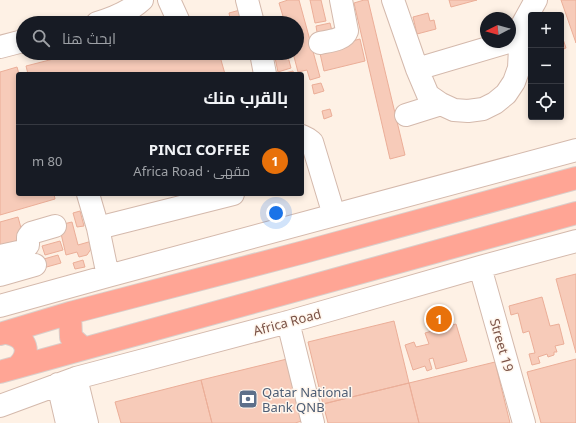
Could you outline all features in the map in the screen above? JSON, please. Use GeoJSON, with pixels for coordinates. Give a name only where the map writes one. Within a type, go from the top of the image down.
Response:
{"type":"FeatureCollection","features":[{"type":"Feature","properties":{"kind":"highway"},"geometry":{"type":"LineString","coordinates":[[4,334],[70,313],[304,252],[576,178]]}},
{"type":"Feature","properties":{"kind":"highway"},"geometry":{"type":"LineString","coordinates":[[8,369],[576,214]]}},
{"type":"Feature","properties":{"kind":"highway"},"geometry":{"type":"LineString","coordinates":[[70,313],[71,337],[83,348]]}},
{"type":"Feature","properties":{"kind":"highway"},"geometry":{"type":"LineString","coordinates":[[4,334],[15,334],[22,339],[26,346],[26,354],[23,362],[8,369]]}},
{"type":"Feature","properties":{"kind":"street"},"geometry":{"type":"LineString","coordinates":[[118,16],[142,0]]}},
{"type":"Feature","properties":{"kind":"street"},"geometry":{"type":"LineString","coordinates":[[169,0],[176,16]]}},
{"type":"Feature","properties":{"kind":"street"},"geometry":{"type":"LineString","coordinates":[[247,0],[251,16]]}},
{"type":"Feature","properties":{"kind":"street"},"geometry":{"type":"LineString","coordinates":[[320,43],[341,38],[346,34],[347,31],[341,0]]}},
{"type":"Feature","properties":{"kind":"street"},"geometry":{"type":"LineString","coordinates":[[393,0],[417,69],[428,95],[441,104],[454,110],[468,111],[483,109],[496,103],[506,94],[514,82],[519,68],[515,48]]}},
{"type":"Feature","properties":{"kind":"street"},"geometry":{"type":"LineString","coordinates":[[516,35],[536,0]]}},
{"type":"Feature","properties":{"kind":"street"},"geometry":{"type":"LineString","coordinates":[[0,47],[16,43]]}},
{"type":"Feature","properties":{"kind":"street"},"geometry":{"type":"LineString","coordinates":[[417,69],[487,48]]}},
{"type":"Feature","properties":{"kind":"street"},"geometry":{"type":"LineString","coordinates":[[263,60],[266,72]]}},
{"type":"Feature","properties":{"kind":"street"},"geometry":{"type":"LineString","coordinates":[[406,115],[441,104]]}},
{"type":"Feature","properties":{"kind":"street"},"geometry":{"type":"LineString","coordinates":[[304,137],[312,142],[334,215]]}},
{"type":"Feature","properties":{"kind":"street"},"geometry":{"type":"LineString","coordinates":[[0,306],[576,150]]}},
{"type":"Feature","properties":{"kind":"street"},"geometry":{"type":"LineString","coordinates":[[89,196],[98,228],[108,276]]}},
{"type":"Feature","properties":{"kind":"street"},"geometry":{"type":"LineString","coordinates":[[98,228],[225,196]]}},
{"type":"Feature","properties":{"kind":"street"},"geometry":{"type":"LineString","coordinates":[[0,256],[25,249],[28,245],[28,237],[31,233],[55,226]]}},
{"type":"Feature","properties":{"kind":"street","name":"Africa Road"},"geometry":{"type":"LineString","coordinates":[[0,406],[67,381],[288,322],[576,241]]}},
{"type":"Feature","properties":{"kind":"street"},"geometry":{"type":"LineString","coordinates":[[0,275],[35,265]]}},
{"type":"Feature","properties":{"kind":"street","name":"Street 19"},"geometry":{"type":"LineString","coordinates":[[480,267],[524,423]]}},
{"type":"Feature","properties":{"kind":"street"},"geometry":{"type":"LineString","coordinates":[[288,322],[313,423]]}},
{"type":"Feature","properties":{"kind":"street"},"geometry":{"type":"LineString","coordinates":[[67,381],[67,423]]}},
{"type":"Feature","properties":{"kind":"street"},"geometry":{"type":"LineString","coordinates":[[67,381],[87,423]]}},
{"type":"Feature","properties":{"kind":"building"},"geometry":{"type":"Polygon","coordinates":[[[288,0],[299,0],[303,16],[283,16],[279,3],[288,0]]]}},
{"type":"Feature","properties":{"kind":"building"},"geometry":{"type":"Polygon","coordinates":[[[310,0],[321,0],[326,21],[315,23],[310,0]]]}},
{"type":"Feature","properties":{"kind":"building"},"geometry":{"type":"Polygon","coordinates":[[[368,0],[405,155],[390,159],[354,3],[368,0]]]}},
{"type":"Feature","properties":{"kind":"building"},"geometry":{"type":"Polygon","coordinates":[[[449,0],[477,0],[451,7],[449,0]]]}},
{"type":"Feature","properties":{"kind":"building"},"geometry":{"type":"Polygon","coordinates":[[[561,0],[576,0],[576,43],[561,0]]]}},
{"type":"Feature","properties":{"kind":"building"},"geometry":{"type":"Polygon","coordinates":[[[240,10],[241,16],[230,16],[229,13],[240,10]]]}},
{"type":"Feature","properties":{"kind":"building"},"geometry":{"type":"Polygon","coordinates":[[[428,13],[430,21],[434,20],[436,29],[417,34],[413,17],[428,13]]]}},
{"type":"Feature","properties":{"kind":"building"},"geometry":{"type":"Polygon","coordinates":[[[304,18],[320,77],[310,80],[307,70],[298,72],[295,60],[304,60],[304,18]]]}},
{"type":"Feature","properties":{"kind":"building"},"geometry":{"type":"Polygon","coordinates":[[[330,23],[333,35],[318,38],[316,26],[330,23]]]}},
{"type":"Feature","properties":{"kind":"building"},"geometry":{"type":"Polygon","coordinates":[[[360,39],[365,61],[324,71],[319,49],[360,39]]]}},
{"type":"Feature","properties":{"kind":"building"},"geometry":{"type":"Polygon","coordinates":[[[50,60],[221,60],[224,72],[28,72],[26,66],[50,60]]]}},
{"type":"Feature","properties":{"kind":"building"},"geometry":{"type":"Polygon","coordinates":[[[275,60],[289,60],[291,68],[278,72],[275,60]]]}},
{"type":"Feature","properties":{"kind":"building"},"geometry":{"type":"Polygon","coordinates":[[[17,67],[18,72],[16,72],[16,196],[54,196],[55,199],[0,215],[0,72],[17,67]]]}},
{"type":"Feature","properties":{"kind":"building"},"geometry":{"type":"Polygon","coordinates":[[[321,83],[324,91],[314,94],[312,85],[321,83]]]}},
{"type":"Feature","properties":{"kind":"building"},"geometry":{"type":"Polygon","coordinates":[[[330,109],[332,116],[324,119],[322,111],[330,109]]]}},
{"type":"Feature","properties":{"kind":"building"},"geometry":{"type":"Polygon","coordinates":[[[80,211],[84,226],[77,227],[73,213],[80,211]]]}},
{"type":"Feature","properties":{"kind":"building"},"geometry":{"type":"Polygon","coordinates":[[[18,217],[24,239],[0,245],[0,222],[18,217]]]}},
{"type":"Feature","properties":{"kind":"building"},"geometry":{"type":"Polygon","coordinates":[[[72,222],[78,245],[92,241],[93,246],[87,255],[79,257],[77,252],[66,255],[59,225],[72,222]]]}},
{"type":"Feature","properties":{"kind":"building"},"geometry":{"type":"Polygon","coordinates":[[[60,241],[63,250],[45,255],[42,246],[60,241]]]}},
{"type":"Feature","properties":{"kind":"building"},"geometry":{"type":"Polygon","coordinates":[[[58,255],[61,263],[7,278],[5,270],[58,255]]]}},
{"type":"Feature","properties":{"kind":"building"},"geometry":{"type":"Polygon","coordinates":[[[83,260],[85,267],[75,269],[73,263],[83,260]]]}},
{"type":"Feature","properties":{"kind":"building"},"geometry":{"type":"Polygon","coordinates":[[[576,274],[576,353],[556,279],[576,274]]]}},
{"type":"Feature","properties":{"kind":"building"},"geometry":{"type":"Polygon","coordinates":[[[542,297],[550,326],[559,324],[564,344],[555,346],[557,352],[554,352],[554,355],[548,357],[547,354],[538,357],[540,363],[532,365],[529,354],[535,353],[529,331],[523,333],[518,313],[511,315],[509,306],[542,297]]]}},
{"type":"Feature","properties":{"kind":"building"},"geometry":{"type":"Polygon","coordinates":[[[437,313],[438,318],[427,322],[425,316],[437,313]]]}},
{"type":"Feature","properties":{"kind":"building"},"geometry":{"type":"Polygon","coordinates":[[[394,321],[409,383],[323,404],[308,342],[394,321]]]}},
{"type":"Feature","properties":{"kind":"building"},"geometry":{"type":"Polygon","coordinates":[[[456,324],[467,361],[436,369],[433,358],[429,359],[432,369],[427,371],[425,366],[413,370],[405,345],[414,342],[416,347],[429,344],[425,333],[456,324]]]}},
{"type":"Feature","properties":{"kind":"building"},"geometry":{"type":"Polygon","coordinates":[[[287,359],[302,421],[295,423],[212,423],[201,380],[287,359]]]}},
{"type":"Feature","properties":{"kind":"building"},"geometry":{"type":"Polygon","coordinates":[[[576,359],[576,423],[541,423],[527,372],[576,359]]]}},
{"type":"Feature","properties":{"kind":"building"},"geometry":{"type":"Polygon","coordinates":[[[495,362],[510,423],[419,423],[409,383],[495,362]]]}},
{"type":"Feature","properties":{"kind":"building"},"geometry":{"type":"Polygon","coordinates":[[[201,380],[212,423],[121,423],[115,402],[201,380]]]}},
{"type":"Feature","properties":{"kind":"building"},"geometry":{"type":"Polygon","coordinates":[[[409,383],[419,423],[328,423],[323,404],[409,383]]]}},
{"type":"Feature","properties":{"kind":"place","name":"PINCI COFFEE"},"geometry":{"type":"Point","coordinates":[439,319]}},
{"type":"Feature","properties":{"kind":"place","name":"Qatar National Bank QNB"},"geometry":{"type":"Point","coordinates":[248,399]}}]}
